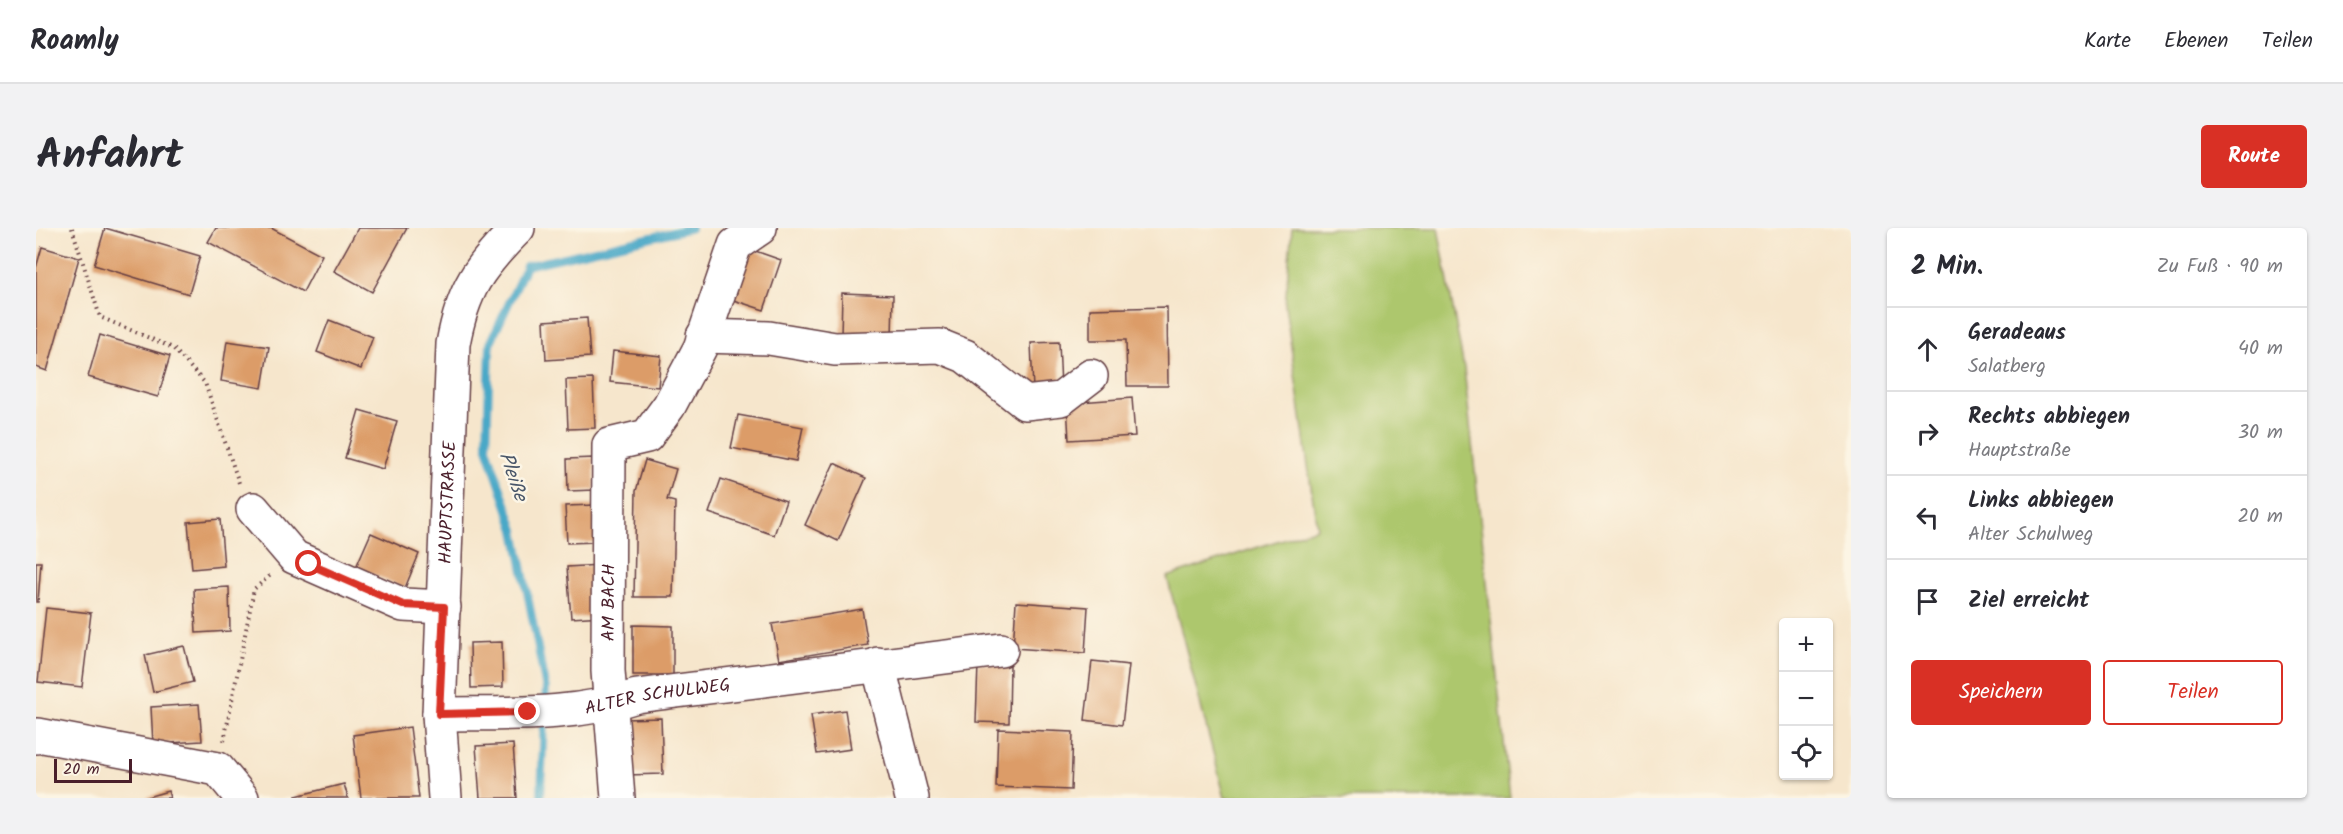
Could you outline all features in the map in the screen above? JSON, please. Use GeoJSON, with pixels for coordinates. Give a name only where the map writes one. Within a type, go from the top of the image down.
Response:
{"type":"FeatureCollection","features":[{"type":"Feature","properties":{"kind":"street","name":"HAUPTSTRASSE"},"geometry":{"type":"LineString","coordinates":[[445,798],[439,714],[444,607],[447,442],[453,344],[458,317],[469,285],[493,253],[518,228]]}},
{"type":"Feature","properties":{"kind":"street"},"geometry":{"type":"LineString","coordinates":[[760,228],[735,245],[703,336],[769,338],[835,349],[940,346],[965,356],[1025,403],[1061,399],[1091,376]]}},
{"type":"Feature","properties":{"kind":"street","name":"AM BACH"},"geometry":{"type":"LineString","coordinates":[[618,798],[608,671],[609,445],[647,436],[669,406],[703,336]]}},
{"type":"Feature","properties":{"kind":"street"},"geometry":{"type":"LineString","coordinates":[[253,509],[294,557],[403,605],[444,607]]}},
{"type":"Feature","properties":{"kind":"street","name":"ALTER SCHULWEG"},"geometry":{"type":"LineString","coordinates":[[439,714],[560,712],[610,705],[636,696],[1001,650]]}},
{"type":"Feature","properties":{"kind":"street"},"geometry":{"type":"LineString","coordinates":[[878,664],[912,798]]}},
{"type":"Feature","properties":{"kind":"street"},"geometry":{"type":"LineString","coordinates":[[36,737],[38,735],[218,769],[242,798]]}},
{"type":"Feature","properties":{"kind":"path"},"geometry":{"type":"LineString","coordinates":[[72,228],[100,317],[173,348],[205,383],[236,479],[253,509]]}},
{"type":"Feature","properties":{"kind":"path"},"geometry":{"type":"LineString","coordinates":[[218,769],[254,589],[294,557]]}},
{"type":"Feature","properties":{"kind":"green space"},"geometry":{"type":"Polygon","coordinates":[[[1292,228],[1438,228],[1464,368],[1510,798],[1225,798],[1167,577],[1317,528],[1285,305],[1292,228]]]}},
{"type":"Feature","properties":{"kind":"building"},"geometry":{"type":"Polygon","coordinates":[[[105,228],[200,256],[189,294],[94,265],[105,228]]]}},
{"type":"Feature","properties":{"kind":"building"},"geometry":{"type":"Polygon","coordinates":[[[216,228],[271,228],[322,255],[303,292],[208,242],[216,228]]]}},
{"type":"Feature","properties":{"kind":"building"},"geometry":{"type":"Polygon","coordinates":[[[358,228],[407,228],[372,292],[334,271],[358,228]]]}},
{"type":"Feature","properties":{"kind":"building"},"geometry":{"type":"Polygon","coordinates":[[[741,246],[781,260],[764,310],[724,297],[741,246]]]}},
{"type":"Feature","properties":{"kind":"building"},"geometry":{"type":"Polygon","coordinates":[[[42,247],[79,258],[47,371],[36,367],[36,268],[42,247]]]}},
{"type":"Feature","properties":{"kind":"building"},"geometry":{"type":"Polygon","coordinates":[[[842,293],[893,295],[892,338],[841,336],[842,293]]]}},
{"type":"Feature","properties":{"kind":"building"},"geometry":{"type":"Polygon","coordinates":[[[1167,307],[1168,386],[1127,386],[1126,340],[1090,340],[1090,309],[1167,307]]]}},
{"type":"Feature","properties":{"kind":"building"},"geometry":{"type":"Polygon","coordinates":[[[587,318],[590,357],[546,360],[544,321],[587,318]]]}},
{"type":"Feature","properties":{"kind":"building"},"geometry":{"type":"Polygon","coordinates":[[[329,320],[373,337],[361,369],[317,352],[329,320]]]}},
{"type":"Feature","properties":{"kind":"building"},"geometry":{"type":"Polygon","coordinates":[[[100,335],[170,356],[158,397],[88,377],[100,335]]]}},
{"type":"Feature","properties":{"kind":"building"},"geometry":{"type":"Polygon","coordinates":[[[227,341],[269,347],[262,388],[221,381],[227,341]]]}},
{"type":"Feature","properties":{"kind":"building"},"geometry":{"type":"Polygon","coordinates":[[[1059,342],[1061,388],[1033,390],[1031,343],[1059,342]]]}},
{"type":"Feature","properties":{"kind":"building"},"geometry":{"type":"Polygon","coordinates":[[[613,351],[661,356],[658,387],[610,382],[613,351]]]}},
{"type":"Feature","properties":{"kind":"building"},"geometry":{"type":"Polygon","coordinates":[[[593,379],[595,428],[568,429],[566,380],[593,379]]]}},
{"type":"Feature","properties":{"kind":"building"},"geometry":{"type":"Polygon","coordinates":[[[1132,398],[1135,436],[1069,440],[1067,403],[1132,398]]]}},
{"type":"Feature","properties":{"kind":"building"},"geometry":{"type":"Polygon","coordinates":[[[359,410],[397,421],[383,469],[345,458],[359,410]]]}},
{"type":"Feature","properties":{"kind":"building"},"geometry":{"type":"Polygon","coordinates":[[[738,415],[803,427],[796,461],[731,448],[738,415]]]}},
{"type":"Feature","properties":{"kind":"building"},"geometry":{"type":"Polygon","coordinates":[[[594,458],[595,490],[568,491],[567,459],[594,458]]]}},
{"type":"Feature","properties":{"kind":"building"},"geometry":{"type":"Polygon","coordinates":[[[645,460],[676,469],[667,500],[675,502],[673,597],[634,597],[636,491],[645,460]]]}},
{"type":"Feature","properties":{"kind":"building"},"geometry":{"type":"Polygon","coordinates":[[[834,463],[866,478],[838,541],[805,525],[834,463]]]}},
{"type":"Feature","properties":{"kind":"building"},"geometry":{"type":"Polygon","coordinates":[[[721,479],[786,501],[774,535],[709,513],[721,479]]]}},
{"type":"Feature","properties":{"kind":"building"},"geometry":{"type":"Polygon","coordinates":[[[597,505],[598,542],[567,543],[565,506],[597,505]]]}},
{"type":"Feature","properties":{"kind":"building"},"geometry":{"type":"Polygon","coordinates":[[[220,519],[224,566],[192,569],[188,522],[220,519]]]}},
{"type":"Feature","properties":{"kind":"building"},"geometry":{"type":"Polygon","coordinates":[[[371,533],[419,554],[405,588],[356,567],[371,533]]]}},
{"type":"Feature","properties":{"kind":"building"},"geometry":{"type":"Polygon","coordinates":[[[36,562],[41,562],[38,602],[36,602],[36,562]]]}},
{"type":"Feature","properties":{"kind":"building"},"geometry":{"type":"Polygon","coordinates":[[[600,565],[604,616],[571,618],[567,567],[600,565]]]}},
{"type":"Feature","properties":{"kind":"building"},"geometry":{"type":"Polygon","coordinates":[[[229,587],[230,631],[196,633],[194,589],[229,587]]]}},
{"type":"Feature","properties":{"kind":"building"},"geometry":{"type":"Polygon","coordinates":[[[1016,602],[1088,607],[1085,653],[1013,648],[1016,602]]]}},
{"type":"Feature","properties":{"kind":"building"},"geometry":{"type":"Polygon","coordinates":[[[46,608],[91,613],[82,687],[38,682],[46,608]]]}},
{"type":"Feature","properties":{"kind":"building"},"geometry":{"type":"Polygon","coordinates":[[[862,609],[868,645],[779,660],[772,624],[862,609]]]}},
{"type":"Feature","properties":{"kind":"building"},"geometry":{"type":"Polygon","coordinates":[[[633,625],[673,626],[673,675],[633,675],[633,625]]]}},
{"type":"Feature","properties":{"kind":"building"},"geometry":{"type":"Polygon","coordinates":[[[502,642],[503,687],[471,688],[470,643],[502,642]]]}},
{"type":"Feature","properties":{"kind":"building"},"geometry":{"type":"Polygon","coordinates":[[[184,646],[193,682],[153,692],[145,655],[184,646]]]}},
{"type":"Feature","properties":{"kind":"building"},"geometry":{"type":"Polygon","coordinates":[[[1092,661],[1129,665],[1122,725],[1085,720],[1092,661]]]}},
{"type":"Feature","properties":{"kind":"building"},"geometry":{"type":"Polygon","coordinates":[[[978,664],[1010,665],[1009,723],[976,722],[978,664]]]}},
{"type":"Feature","properties":{"kind":"building"},"geometry":{"type":"Polygon","coordinates":[[[199,704],[202,741],[153,744],[151,707],[199,704]]]}},
{"type":"Feature","properties":{"kind":"building"},"geometry":{"type":"Polygon","coordinates":[[[845,710],[851,749],[817,754],[811,715],[845,710]]]}},
{"type":"Feature","properties":{"kind":"building"},"geometry":{"type":"Polygon","coordinates":[[[661,718],[663,774],[626,775],[624,719],[661,718]]]}},
{"type":"Feature","properties":{"kind":"building"},"geometry":{"type":"Polygon","coordinates":[[[410,727],[419,798],[361,798],[353,735],[410,727]]]}},
{"type":"Feature","properties":{"kind":"building"},"geometry":{"type":"Polygon","coordinates":[[[998,729],[1073,732],[1071,790],[996,787],[998,729]]]}},
{"type":"Feature","properties":{"kind":"building"},"geometry":{"type":"Polygon","coordinates":[[[513,744],[517,798],[480,798],[476,746],[513,744]]]}},
{"type":"Feature","properties":{"kind":"building"},"geometry":{"type":"Polygon","coordinates":[[[344,784],[348,798],[297,798],[296,796],[344,784]]]}},
{"type":"Feature","properties":{"kind":"building"},"geometry":{"type":"Polygon","coordinates":[[[168,791],[170,798],[147,798],[147,797],[168,791]]]}},
{"type":"Feature","properties":{"kind":"waterway","name":"Pleiße"},"geometry":{"type":"LineString","coordinates":[[545,704],[546,689],[515,530],[487,448],[490,344],[526,266],[691,228]]}},
{"type":"Feature","properties":{"kind":"waterway","name":"Pleiße"},"geometry":{"type":"LineString","coordinates":[[541,798],[544,719]]}},
{"type":"Feature","properties":{"kind":"route"},"geometry":{"type":"LineString","coordinates":[[309,564],[403,605],[444,607],[439,714],[528,712]]}}]}
